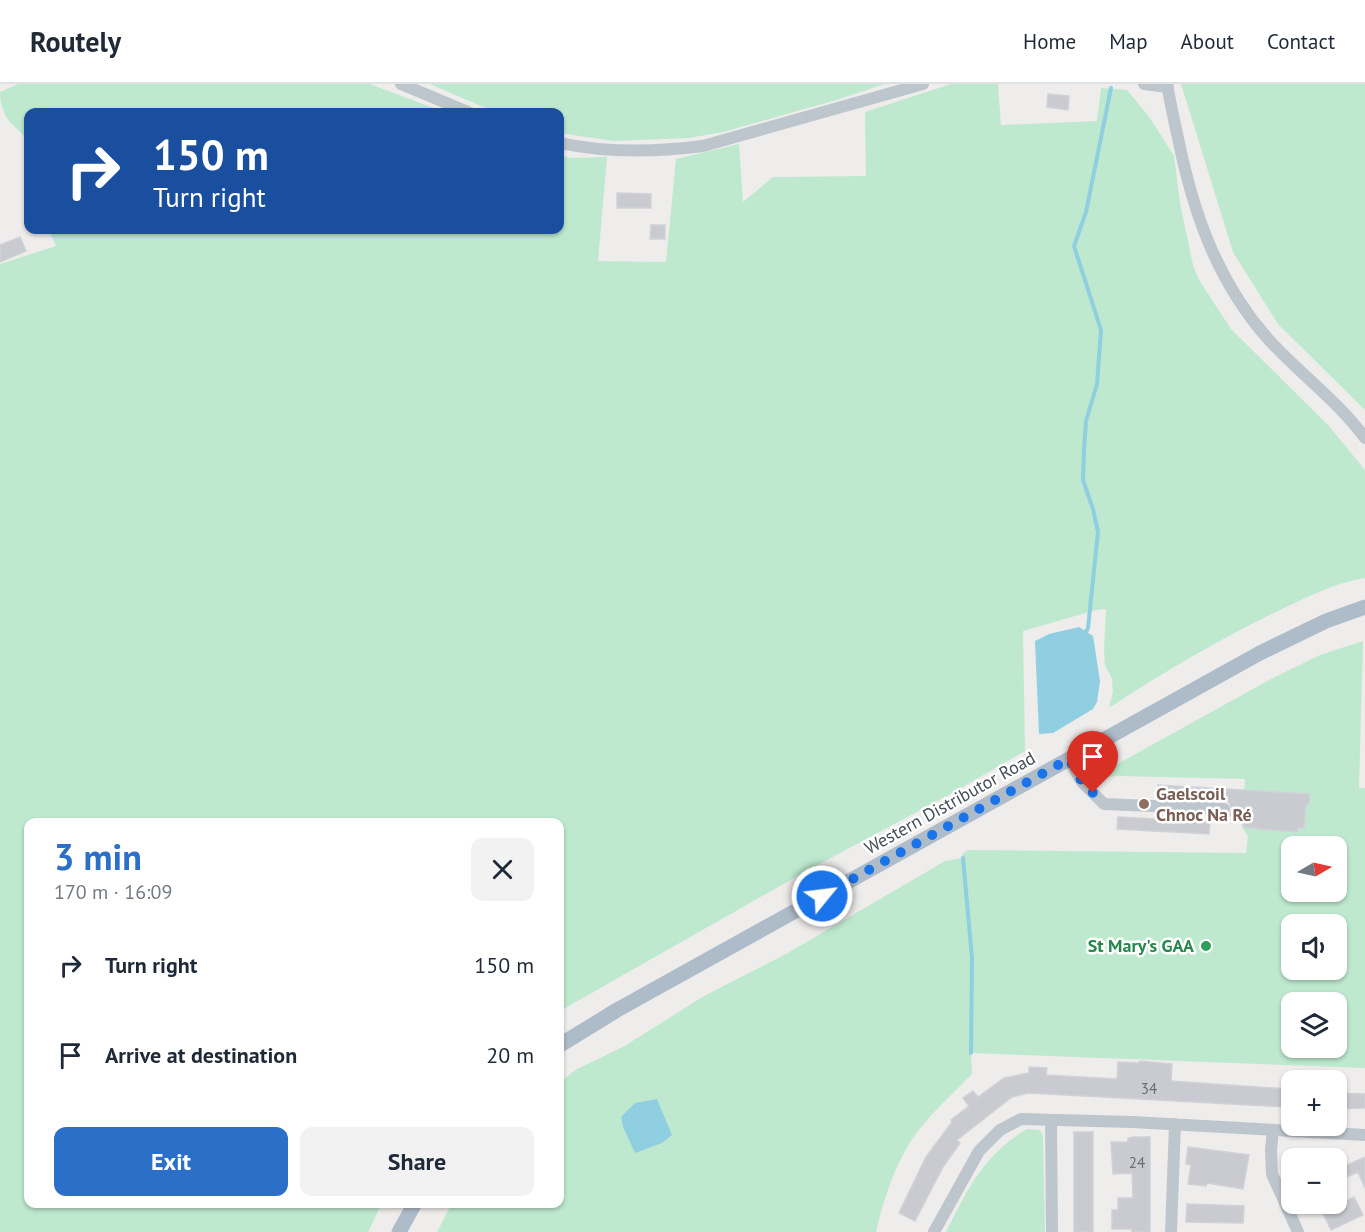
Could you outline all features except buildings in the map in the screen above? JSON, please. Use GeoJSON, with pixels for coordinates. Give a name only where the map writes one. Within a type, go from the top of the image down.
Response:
{"type":"FeatureCollection","features":[{"type":"Feature","properties":{"kind":"main road","name":"Western Distributor Road"},"geometry":{"type":"LineString","coordinates":[[564,1043],[617,1010],[1301,631],[1365,607]]}},
{"type":"Feature","properties":{"kind":"main road"},"geometry":{"type":"LineString","coordinates":[[400,1231],[412,1208]]}},
{"type":"Feature","properties":{"kind":"street"},"geometry":{"type":"LineString","coordinates":[[401,84],[458,108]]}},
{"type":"Feature","properties":{"kind":"street"},"geometry":{"type":"LineString","coordinates":[[564,144],[615,150],[667,150],[703,146],[923,84]]}},
{"type":"Feature","properties":{"kind":"street"},"geometry":{"type":"LineString","coordinates":[[1144,84],[1167,85],[1184,166],[1198,215],[1210,250],[1237,298],[1259,328],[1343,412],[1365,438]]}},
{"type":"Feature","properties":{"kind":"street"},"geometry":{"type":"LineString","coordinates":[[1069,759],[1082,782],[1104,804],[1224,809]]}},
{"type":"Feature","properties":{"kind":"street"},"geometry":{"type":"LineString","coordinates":[[934,1232],[979,1151],[1000,1131],[1022,1119],[1175,1124],[1365,1135]]}},
{"type":"Feature","properties":{"kind":"street"},"geometry":{"type":"LineString","coordinates":[[1051,1120],[1052,1232]]}},
{"type":"Feature","properties":{"kind":"street"},"geometry":{"type":"LineString","coordinates":[[1171,1232],[1175,1124]]}},
{"type":"Feature","properties":{"kind":"street"},"geometry":{"type":"LineString","coordinates":[[1273,1130],[1272,1174],[1298,1232]]}},
{"type":"Feature","properties":{"kind":"green space"},"geometry":{"type":"Polygon","coordinates":[[[18,84],[370,84],[433,108],[24,108],[24,136],[7,118],[0,92],[18,84]]]}},
{"type":"Feature","properties":{"kind":"green space"},"geometry":{"type":"Polygon","coordinates":[[[430,84],[885,84],[723,132],[689,138],[613,141],[564,134],[564,108],[486,108],[430,84]]]}},
{"type":"Feature","properties":{"kind":"green space"},"geometry":{"type":"Polygon","coordinates":[[[951,84],[998,84],[1001,125],[1097,121],[1101,88],[1127,90],[1150,118],[1174,156],[1180,203],[1193,265],[1199,280],[1231,329],[1329,426],[1365,470],[1365,578],[1324,590],[1262,619],[1195,655],[1109,708],[1113,692],[1112,679],[1105,665],[1106,609],[1023,631],[1025,751],[801,874],[564,1009],[564,818],[24,818],[24,1208],[380,1208],[368,1232],[0,1232],[0,264],[56,246],[51,234],[564,234],[564,156],[607,157],[598,261],[666,262],[676,159],[739,144],[743,202],[773,177],[866,176],[865,112],[951,84]]]}},
{"type":"Feature","properties":{"kind":"green space"},"geometry":{"type":"Polygon","coordinates":[[[1181,84],[1365,84],[1365,410],[1278,324],[1233,252],[1181,84]]]}},
{"type":"Feature","properties":{"kind":"green space"},"geometry":{"type":"Polygon","coordinates":[[[1363,641],[1359,788],[1365,788],[1365,1068],[971,1053],[972,1074],[923,1125],[903,1154],[889,1186],[876,1232],[437,1232],[449,1208],[564,1208],[564,1079],[577,1069],[623,1047],[704,996],[786,954],[945,861],[962,858],[962,854],[968,850],[1246,853],[1248,836],[1242,827],[1245,779],[1120,776],[1092,778],[1273,678],[1320,655],[1363,641]]]}},
{"type":"Feature","properties":{"kind":"green space"},"geometry":{"type":"Polygon","coordinates":[[[1027,1129],[1040,1130],[1043,1137],[1045,1232],[946,1232],[970,1187],[988,1162],[1012,1139],[1027,1129]]]}},
{"type":"Feature","properties":{"kind":"water"},"geometry":{"type":"Polygon","coordinates":[[[1079,627],[1093,636],[1100,681],[1097,702],[1093,709],[1053,733],[1039,734],[1035,641],[1049,634],[1079,627]]]}},
{"type":"Feature","properties":{"kind":"water"},"geometry":{"type":"Polygon","coordinates":[[[657,1099],[672,1135],[662,1143],[635,1153],[621,1117],[635,1103],[657,1099]]]}},
{"type":"Feature","properties":{"kind":"waterway"},"geometry":{"type":"LineString","coordinates":[[1084,636],[1088,628],[1098,532],[1083,480],[1084,449],[1086,421],[1097,384],[1101,330],[1074,246],[1086,212],[1111,88]]}},
{"type":"Feature","properties":{"kind":"waterway"},"geometry":{"type":"LineString","coordinates":[[963,858],[972,958],[971,1053]]}},
{"type":"Feature","properties":{"kind":"place","name":"Gaelscoil Chnoc Na Ré"},"geometry":{"type":"Point","coordinates":[1144,804]}},
{"type":"Feature","properties":{"kind":"place","name":"St Mary's GAA"},"geometry":{"type":"Point","coordinates":[1206,946]}},
{"type":"Feature","properties":{"kind":"route"},"geometry":{"type":"LineString","coordinates":[[822,896],[1069,759],[1082,782],[1093,793]]}}]}
